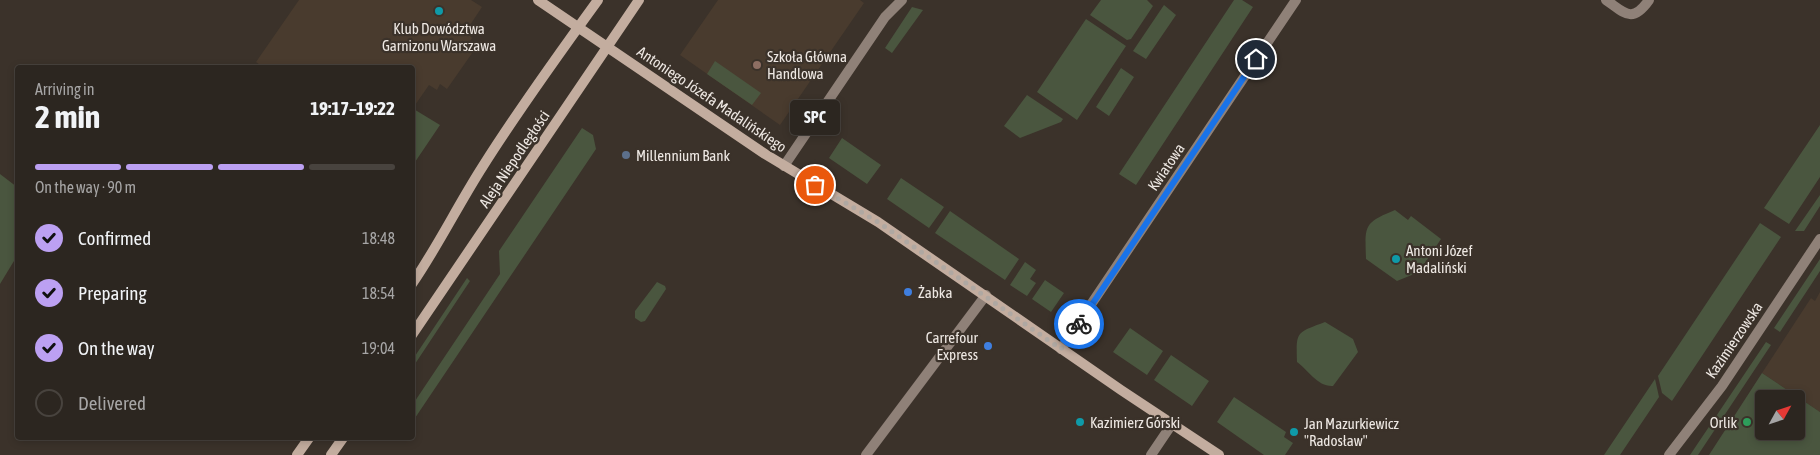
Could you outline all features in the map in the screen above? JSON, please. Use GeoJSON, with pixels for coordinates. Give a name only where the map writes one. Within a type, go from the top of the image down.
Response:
{"type":"FeatureCollection","features":[{"type":"Feature","properties":{"kind":"street","name":"Antoniego Józefa Madalińskiego"},"geometry":{"type":"LineString","coordinates":[[538,0],[784,166],[878,222],[986,295],[1061,349],[1219,455]]}},
{"type":"Feature","properties":{"kind":"street","name":"Aleja Niepodległości"},"geometry":{"type":"LineString","coordinates":[[415,280],[434,253],[492,151],[529,94],[598,0]]}},
{"type":"Feature","properties":{"kind":"street","name":"Aleja Niepodległości"},"geometry":{"type":"LineString","coordinates":[[415,331],[639,0]]}},
{"type":"Feature","properties":{"kind":"street"},"geometry":{"type":"LineString","coordinates":[[784,166],[885,17],[902,0]]}},
{"type":"Feature","properties":{"kind":"street","name":"Kwiatowa"},"geometry":{"type":"LineString","coordinates":[[1061,349],[1296,0]]}},
{"type":"Feature","properties":{"kind":"street"},"geometry":{"type":"LineString","coordinates":[[1606,0],[1628,15],[1633,16],[1649,0]]}},
{"type":"Feature","properties":{"kind":"street","name":"Kazimierzowska"},"geometry":{"type":"LineString","coordinates":[[1669,455],[1722,386],[1820,239]]}},
{"type":"Feature","properties":{"kind":"street"},"geometry":{"type":"LineString","coordinates":[[866,455],[986,295]]}},
{"type":"Feature","properties":{"kind":"street"},"geometry":{"type":"LineString","coordinates":[[1151,455],[1172,424]]}},
{"type":"Feature","properties":{"kind":"street"},"geometry":{"type":"LineString","coordinates":[[297,455],[308,440]]}},
{"type":"Feature","properties":{"kind":"street"},"geometry":{"type":"LineString","coordinates":[[331,455],[342,440]]}},
{"type":"Feature","properties":{"kind":"shaded area"},"geometry":{"type":"Polygon","coordinates":[[[299,0],[471,0],[482,7],[466,31],[472,38],[468,44],[475,49],[447,89],[440,84],[437,90],[429,85],[415,105],[415,65],[260,65],[256,62],[299,0]]]}},
{"type":"Feature","properties":{"kind":"shaded area","name":"Szkoła Główna Handlowa"},"geometry":{"type":"Polygon","coordinates":[[[718,0],[860,0],[864,3],[780,125],[680,55],[718,0]]]}},
{"type":"Feature","properties":{"kind":"shaded area"},"geometry":{"type":"Polygon","coordinates":[[[1820,292],[1820,412],[1805,402],[1805,390],[1787,390],[1762,373],[1811,298],[1815,301],[1820,292]]]}},
{"type":"Feature","properties":{"kind":"green space"},"geometry":{"type":"Polygon","coordinates":[[[1101,0],[1147,0],[1153,6],[1131,39],[1127,40],[1090,15],[1101,0]]]}},
{"type":"Feature","properties":{"kind":"green space"},"geometry":{"type":"Polygon","coordinates":[[[1234,0],[1242,0],[1253,7],[1136,185],[1119,174],[1234,0]]]}},
{"type":"Feature","properties":{"kind":"green space"},"geometry":{"type":"Polygon","coordinates":[[[1164,5],[1176,15],[1146,59],[1133,51],[1164,5]]]}},
{"type":"Feature","properties":{"kind":"green space"},"geometry":{"type":"Polygon","coordinates":[[[912,7],[923,10],[892,53],[885,48],[912,7]]]}},
{"type":"Feature","properties":{"kind":"green space"},"geometry":{"type":"Polygon","coordinates":[[[1086,19],[1126,46],[1077,120],[1037,92],[1086,19]]]}},
{"type":"Feature","properties":{"kind":"green space"},"geometry":{"type":"Polygon","coordinates":[[[715,61],[761,93],[752,105],[707,74],[715,61]]]}},
{"type":"Feature","properties":{"kind":"green space"},"geometry":{"type":"Polygon","coordinates":[[[1121,68],[1134,77],[1109,116],[1096,107],[1121,68]]]}},
{"type":"Feature","properties":{"kind":"green space"},"geometry":{"type":"Polygon","coordinates":[[[1027,95],[1063,119],[1061,122],[1020,138],[1004,126],[1027,95]]]}},
{"type":"Feature","properties":{"kind":"green space"},"geometry":{"type":"Polygon","coordinates":[[[415,110],[440,125],[415,162],[415,110]]]}},
{"type":"Feature","properties":{"kind":"green space"},"geometry":{"type":"Polygon","coordinates":[[[1820,125],[1820,177],[1789,224],[1764,208],[1820,125]]]}},
{"type":"Feature","properties":{"kind":"green space"},"geometry":{"type":"Polygon","coordinates":[[[582,128],[593,135],[596,149],[415,418],[415,401],[500,274],[499,251],[582,128]]]}},
{"type":"Feature","properties":{"kind":"green space"},"geometry":{"type":"Polygon","coordinates":[[[842,138],[881,165],[867,184],[829,158],[842,138]]]}},
{"type":"Feature","properties":{"kind":"green space"},"geometry":{"type":"Polygon","coordinates":[[[0,174],[15,185],[15,259],[0,284],[0,174]]]}},
{"type":"Feature","properties":{"kind":"green space"},"geometry":{"type":"Polygon","coordinates":[[[901,178],[944,207],[929,228],[887,199],[901,178]]]}},
{"type":"Feature","properties":{"kind":"green space"},"geometry":{"type":"Polygon","coordinates":[[[1820,195],[1820,206],[1804,231],[1795,231],[1820,195]]]}},
{"type":"Feature","properties":{"kind":"green space"},"geometry":{"type":"Polygon","coordinates":[[[1395,210],[1408,220],[1411,216],[1441,239],[1419,272],[1397,281],[1366,259],[1366,232],[1368,227],[1377,218],[1395,210]]]}},
{"type":"Feature","properties":{"kind":"green space"},"geometry":{"type":"Polygon","coordinates":[[[950,211],[1019,259],[1005,280],[935,233],[950,211]]]}},
{"type":"Feature","properties":{"kind":"green space"},"geometry":{"type":"Polygon","coordinates":[[[1760,223],[1781,237],[1672,401],[1662,393],[1658,376],[1760,223]]]}},
{"type":"Feature","properties":{"kind":"green space"},"geometry":{"type":"Polygon","coordinates":[[[1820,259],[1820,271],[1780,332],[1774,328],[1820,259]]]}},
{"type":"Feature","properties":{"kind":"green space"},"geometry":{"type":"Polygon","coordinates":[[[1025,262],[1036,270],[1030,279],[1036,283],[1027,296],[1010,285],[1025,262]]]}},
{"type":"Feature","properties":{"kind":"green space"},"geometry":{"type":"Polygon","coordinates":[[[467,278],[470,281],[415,364],[415,356],[467,278]]]}},
{"type":"Feature","properties":{"kind":"green space"},"geometry":{"type":"Polygon","coordinates":[[[1045,280],[1064,293],[1051,312],[1032,299],[1045,280]]]}},
{"type":"Feature","properties":{"kind":"green space"},"geometry":{"type":"Polygon","coordinates":[[[657,282],[665,286],[666,289],[645,321],[641,322],[635,318],[635,311],[657,282]]]}},
{"type":"Feature","properties":{"kind":"green space"},"geometry":{"type":"Polygon","coordinates":[[[1325,322],[1353,339],[1358,352],[1333,386],[1328,386],[1318,381],[1297,362],[1297,344],[1300,334],[1325,322]]]}},
{"type":"Feature","properties":{"kind":"green space"},"geometry":{"type":"Polygon","coordinates":[[[1130,328],[1163,351],[1147,375],[1113,352],[1130,328]]]}},
{"type":"Feature","properties":{"kind":"green space"},"geometry":{"type":"Polygon","coordinates":[[[1766,342],[1771,345],[1698,455],[1690,455],[1766,342]]]}},
{"type":"Feature","properties":{"kind":"green space"},"geometry":{"type":"Polygon","coordinates":[[[1171,355],[1209,381],[1192,406],[1154,380],[1171,355]]]}},
{"type":"Feature","properties":{"kind":"green space","name":"Orlik"},"geometry":{"type":"Polygon","coordinates":[[[1762,373],[1787,390],[1755,390],[1755,440],[1805,440],[1805,402],[1820,412],[1820,455],[1709,455],[1762,373]]]}},
{"type":"Feature","properties":{"kind":"green space"},"geometry":{"type":"Polygon","coordinates":[[[1655,379],[1659,397],[1620,455],[1604,455],[1655,379]]]}},
{"type":"Feature","properties":{"kind":"green space"},"geometry":{"type":"Polygon","coordinates":[[[1234,397],[1286,432],[1284,437],[1293,443],[1285,455],[1264,455],[1217,422],[1234,397]]]}},
{"type":"Feature","properties":{"kind":"way so far"},"geometry":{"type":"LineString","coordinates":[[815,185],[878,222],[986,295],[1061,349],[1079,324]]}},
{"type":"Feature","properties":{"kind":"place","name":"Klub Dowództwa Garnizonu Warszawa"},"geometry":{"type":"Point","coordinates":[439,11]}},
{"type":"Feature","properties":{"kind":"place","name":"Szkoła Główna Handlowa"},"geometry":{"type":"Point","coordinates":[757,65]}},
{"type":"Feature","properties":{"kind":"place","name":"Millennium Bank"},"geometry":{"type":"Point","coordinates":[626,155]}},
{"type":"Feature","properties":{"kind":"place","name":"SPC"},"geometry":{"type":"Point","coordinates":[815,185]}},
{"type":"Feature","properties":{"kind":"place","name":"Antoni Józef Madaliński"},"geometry":{"type":"Point","coordinates":[1396,259]}},
{"type":"Feature","properties":{"kind":"place","name":"Żabka"},"geometry":{"type":"Point","coordinates":[908,292]}},
{"type":"Feature","properties":{"kind":"place","name":"Carrefour Express"},"geometry":{"type":"Point","coordinates":[988,346]}},
{"type":"Feature","properties":{"kind":"place","name":"Kazimierz Górski"},"geometry":{"type":"Point","coordinates":[1080,422]}},
{"type":"Feature","properties":{"kind":"place","name":"Orlik"},"geometry":{"type":"Point","coordinates":[1747,422]}},
{"type":"Feature","properties":{"kind":"place","name":"Jan Mazurkiewicz \"Radosław\""},"geometry":{"type":"Point","coordinates":[1294,432]}},
{"type":"Feature","properties":{"kind":"route"},"geometry":{"type":"LineString","coordinates":[[1079,324],[1256,59]]}}]}
